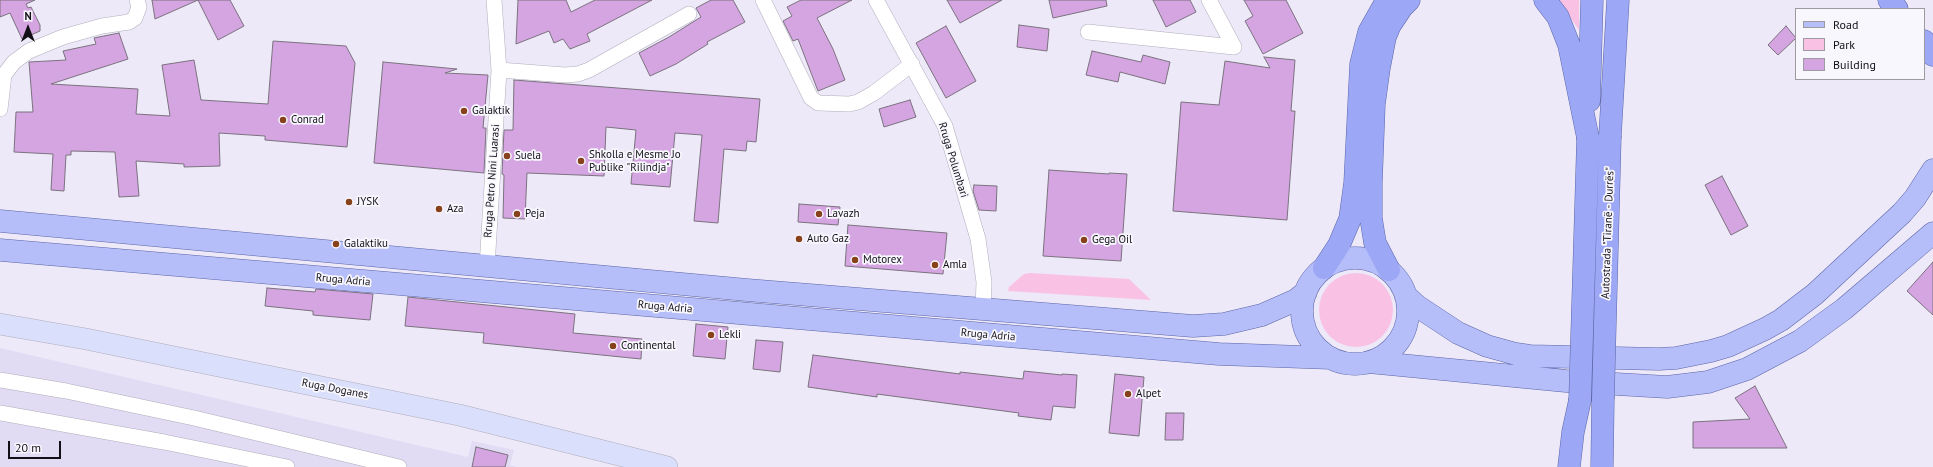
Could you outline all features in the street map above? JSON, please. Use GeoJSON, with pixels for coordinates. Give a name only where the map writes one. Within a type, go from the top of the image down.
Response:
{"type":"FeatureCollection","features":[{"type":"Feature","properties":{"kind":"highway"},"geometry":{"type":"LineString","coordinates":[[1324,268],[1339,245],[1351,212],[1355,183],[1361,64],[1369,32],[1378,12],[1387,0]]}},
{"type":"Feature","properties":{"kind":"highway"},"geometry":{"type":"LineString","coordinates":[[1389,270],[1375,243],[1371,218],[1374,104],[1385,37],[1390,25],[1402,6],[1410,0]]}},
{"type":"Feature","properties":{"kind":"highway"},"geometry":{"type":"LineString","coordinates":[[1545,0],[1558,17],[1569,45],[1588,138]]}},
{"type":"Feature","properties":{"kind":"highway","name":"Autostrada \"Tiranë - Durrës\""},"geometry":{"type":"LineString","coordinates":[[1579,467],[1592,0]]}},
{"type":"Feature","properties":{"kind":"highway","name":"Autostrada \"Tiranë - Durrës\""},"geometry":{"type":"LineString","coordinates":[[1602,467],[1610,136],[1618,0]]}},
{"type":"Feature","properties":{"kind":"highway"},"geometry":{"type":"LineString","coordinates":[[1889,0],[1896,8]]}},
{"type":"Feature","properties":{"kind":"highway"},"geometry":{"type":"LineString","coordinates":[[1925,43],[1933,55]]}},
{"type":"Feature","properties":{"kind":"highway"},"geometry":{"type":"LineString","coordinates":[[1569,467],[1573,432],[1580,400]]}},
{"type":"Feature","properties":{"kind":"main road"},"geometry":{"type":"LineString","coordinates":[[1406,296],[1417,306],[1458,333],[1487,346],[1516,354],[1530,356],[1659,359],[1681,357],[1711,351],[1728,346],[1781,320],[1815,294],[1902,214],[1915,198],[1933,170]]}},
{"type":"Feature","properties":{"kind":"main road"},"geometry":{"type":"LineString","coordinates":[[0,221],[487,267],[983,310],[1185,325],[1224,324],[1262,315],[1296,300],[1306,292]]}},
{"type":"Feature","properties":{"kind":"main road"},"geometry":{"type":"LineString","coordinates":[[1369,362],[1389,351],[1403,333],[1408,311],[1406,296],[1399,282],[1389,270],[1368,260],[1353,258],[1338,261],[1324,268],[1313,279],[1306,292],[1303,307],[1306,330],[1318,349],[1331,358],[1353,364],[1369,362],[1566,381],[1667,387],[1708,382],[1747,369],[1800,341],[1844,309],[1933,233]]}},
{"type":"Feature","properties":{"kind":"main road","name":"Rruga Adria"},"geometry":{"type":"LineString","coordinates":[[0,250],[1219,354],[1331,358]]}},
{"type":"Feature","properties":{"kind":"main road","name":"Ruga Doganes"},"geometry":{"type":"LineString","coordinates":[[0,324],[108,344],[459,415],[667,467]]}},
{"type":"Feature","properties":{"kind":"street"},"geometry":{"type":"LineString","coordinates":[[0,109],[2,74],[14,62],[29,52],[81,32],[102,26],[129,22],[135,18],[139,7],[137,0]]}},
{"type":"Feature","properties":{"kind":"street","name":"Rruga Petro Nini Luarasi"},"geometry":{"type":"LineString","coordinates":[[487,267],[499,70],[494,0]]}},
{"type":"Feature","properties":{"kind":"street"},"geometry":{"type":"LineString","coordinates":[[763,0],[811,98],[818,102],[849,104],[858,102],[874,93],[912,64]]}},
{"type":"Feature","properties":{"kind":"street","name":"Rruga Polumbari"},"geometry":{"type":"LineString","coordinates":[[876,0],[945,126],[978,239],[984,282],[983,310]]}},
{"type":"Feature","properties":{"kind":"street"},"geometry":{"type":"LineString","coordinates":[[1088,32],[1234,47],[1209,0]]}},
{"type":"Feature","properties":{"kind":"street"},"geometry":{"type":"LineString","coordinates":[[499,70],[565,75],[578,74],[589,70],[689,14]]}},
{"type":"Feature","properties":{"kind":"street"},"geometry":{"type":"LineString","coordinates":[[0,380],[66,391],[179,415],[399,467]]}},
{"type":"Feature","properties":{"kind":"street"},"geometry":{"type":"LineString","coordinates":[[0,413],[164,442],[287,467]]}},
{"type":"Feature","properties":{"kind":"shaded area"},"geometry":{"type":"Polygon","coordinates":[[[0,348],[468,457],[472,441],[514,450],[510,465],[516,467],[0,467],[0,348]]]}},
{"type":"Feature","properties":{"kind":"green space"},"geometry":{"type":"Polygon","coordinates":[[[1558,0],[1579,0],[1579,30],[1558,0]]]}},
{"type":"Feature","properties":{"kind":"green space"},"geometry":{"type":"Polygon","coordinates":[[[1030,273],[1129,279],[1151,300],[1008,291],[1009,287],[1024,274],[1030,273]]]}},
{"type":"Feature","properties":{"kind":"green space"},"geometry":{"type":"Polygon","coordinates":[[[1356,273],[1370,276],[1382,284],[1390,296],[1393,310],[1390,324],[1382,336],[1370,344],[1356,347],[1342,344],[1330,336],[1322,324],[1319,310],[1322,296],[1330,284],[1342,276],[1356,273]]]}},
{"type":"Feature","properties":{"kind":"building"},"geometry":{"type":"Polygon","coordinates":[[[0,0],[35,0],[26,4],[28,8],[31,7],[40,25],[40,31],[22,39],[10,13],[0,17],[0,0]]]}},
{"type":"Feature","properties":{"kind":"building"},"geometry":{"type":"Polygon","coordinates":[[[152,0],[198,0],[155,19],[152,0]]]}},
{"type":"Feature","properties":{"kind":"building"},"geometry":{"type":"Polygon","coordinates":[[[198,0],[230,0],[244,26],[218,40],[198,0]]]}},
{"type":"Feature","properties":{"kind":"building"},"geometry":{"type":"Polygon","coordinates":[[[518,0],[566,0],[571,12],[595,0],[652,0],[587,34],[590,41],[570,49],[563,39],[554,43],[549,31],[516,44],[518,0]]]}},
{"type":"Feature","properties":{"kind":"building"},"geometry":{"type":"Polygon","coordinates":[[[711,0],[733,0],[745,22],[707,42],[708,44],[676,64],[650,76],[639,53],[669,37],[701,17],[696,8],[711,0]]]}},
{"type":"Feature","properties":{"kind":"building"},"geometry":{"type":"Polygon","coordinates":[[[801,0],[852,0],[817,18],[833,49],[845,80],[818,91],[798,39],[793,41],[783,21],[792,16],[787,7],[801,0]]]}},
{"type":"Feature","properties":{"kind":"building"},"geometry":{"type":"Polygon","coordinates":[[[947,0],[1002,0],[960,23],[947,0]]]}},
{"type":"Feature","properties":{"kind":"building"},"geometry":{"type":"Polygon","coordinates":[[[1049,0],[1106,0],[1107,6],[1053,18],[1049,0]]]}},
{"type":"Feature","properties":{"kind":"building"},"geometry":{"type":"Polygon","coordinates":[[[1153,0],[1190,0],[1196,12],[1166,27],[1153,0]]]}},
{"type":"Feature","properties":{"kind":"building"},"geometry":{"type":"Polygon","coordinates":[[[1244,0],[1286,0],[1303,33],[1263,54],[1245,21],[1253,16],[1244,0]]]}},
{"type":"Feature","properties":{"kind":"building"},"geometry":{"type":"Polygon","coordinates":[[[1019,25],[1049,29],[1047,51],[1017,47],[1019,25]]]}},
{"type":"Feature","properties":{"kind":"building"},"geometry":{"type":"Polygon","coordinates":[[[946,26],[976,81],[946,98],[916,43],[946,26]]]}},
{"type":"Feature","properties":{"kind":"building"},"geometry":{"type":"Polygon","coordinates":[[[1786,26],[1795,37],[1795,39],[1778,55],[1768,45],[1786,26]]]}},
{"type":"Feature","properties":{"kind":"building"},"geometry":{"type":"Polygon","coordinates":[[[119,33],[128,59],[51,84],[138,89],[136,114],[170,116],[162,65],[194,60],[201,100],[268,104],[273,41],[346,46],[355,63],[347,147],[265,140],[265,136],[219,133],[220,166],[184,167],[184,164],[136,161],[139,196],[119,197],[115,152],[71,151],[71,155],[66,155],[64,191],[51,190],[53,154],[14,152],[16,112],[33,112],[29,62],[66,60],[63,51],[96,44],[94,38],[119,33]]]}},
{"type":"Feature","properties":{"kind":"building"},"geometry":{"type":"Polygon","coordinates":[[[1092,51],[1141,62],[1143,55],[1170,62],[1165,84],[1120,72],[1118,82],[1086,75],[1092,51]]]}},
{"type":"Feature","properties":{"kind":"building"},"geometry":{"type":"Polygon","coordinates":[[[1264,57],[1295,60],[1291,111],[1295,111],[1287,220],[1173,211],[1181,102],[1219,105],[1225,61],[1270,68],[1264,57]]]}},
{"type":"Feature","properties":{"kind":"building"},"geometry":{"type":"Polygon","coordinates":[[[383,62],[457,69],[445,73],[488,75],[483,128],[486,128],[484,173],[374,163],[383,62]]]}},
{"type":"Feature","properties":{"kind":"building"},"geometry":{"type":"Polygon","coordinates":[[[514,80],[760,99],[756,142],[747,141],[746,151],[724,149],[718,223],[694,221],[702,135],[675,133],[670,187],[631,184],[636,130],[606,127],[604,176],[527,173],[525,219],[503,218],[504,175],[502,174],[504,130],[513,130],[514,80]]]}},
{"type":"Feature","properties":{"kind":"building"},"geometry":{"type":"Polygon","coordinates":[[[910,100],[916,117],[884,127],[879,109],[910,100]]]}},
{"type":"Feature","properties":{"kind":"building"},"geometry":{"type":"Polygon","coordinates":[[[1049,170],[1127,174],[1121,261],[1043,256],[1049,170]]]}},
{"type":"Feature","properties":{"kind":"building"},"geometry":{"type":"Polygon","coordinates":[[[1722,176],[1748,226],[1731,235],[1705,185],[1722,176]]]}},
{"type":"Feature","properties":{"kind":"building"},"geometry":{"type":"Polygon","coordinates":[[[974,185],[997,186],[996,211],[979,210],[973,191],[974,185]]]}},
{"type":"Feature","properties":{"kind":"building","name":"Lavazh"},"geometry":{"type":"Polygon","coordinates":[[[799,204],[840,207],[838,225],[798,222],[799,204]]]}},
{"type":"Feature","properties":{"kind":"building"},"geometry":{"type":"Polygon","coordinates":[[[848,225],[947,233],[943,274],[845,266],[848,225]]]}},
{"type":"Feature","properties":{"kind":"building"},"geometry":{"type":"Polygon","coordinates":[[[1933,262],[1933,315],[1907,291],[1933,262]]]}},
{"type":"Feature","properties":{"kind":"building"},"geometry":{"type":"Polygon","coordinates":[[[267,288],[315,292],[316,289],[373,294],[370,320],[313,315],[313,311],[265,306],[267,288]]]}},
{"type":"Feature","properties":{"kind":"building"},"geometry":{"type":"Polygon","coordinates":[[[408,297],[575,314],[573,333],[642,339],[641,359],[483,343],[484,333],[405,326],[408,297]]]}},
{"type":"Feature","properties":{"kind":"building","name":"Lekli"},"geometry":{"type":"Polygon","coordinates":[[[696,324],[728,327],[725,359],[693,356],[696,324]]]}},
{"type":"Feature","properties":{"kind":"building"},"geometry":{"type":"Polygon","coordinates":[[[756,340],[783,342],[780,372],[753,369],[756,340]]]}},
{"type":"Feature","properties":{"kind":"building"},"geometry":{"type":"Polygon","coordinates":[[[813,355],[960,374],[960,372],[1023,379],[1024,371],[1077,375],[1075,408],[1053,406],[1051,420],[1018,416],[1019,413],[877,394],[877,397],[808,387],[813,355]]]}},
{"type":"Feature","properties":{"kind":"building"},"geometry":{"type":"Polygon","coordinates":[[[1115,374],[1144,377],[1139,436],[1109,433],[1115,374]]]}},
{"type":"Feature","properties":{"kind":"building"},"geometry":{"type":"Polygon","coordinates":[[[1755,386],[1787,448],[1693,448],[1693,422],[1750,419],[1735,398],[1755,386]]]}},
{"type":"Feature","properties":{"kind":"building"},"geometry":{"type":"Polygon","coordinates":[[[1166,413],[1184,413],[1183,440],[1165,440],[1166,413]]]}},
{"type":"Feature","properties":{"kind":"building"},"geometry":{"type":"Polygon","coordinates":[[[476,447],[508,455],[505,467],[472,467],[476,447]]]}},
{"type":"Feature","properties":{"kind":"place","name":"Galaktik"},"geometry":{"type":"Point","coordinates":[464,111]}},
{"type":"Feature","properties":{"kind":"place","name":"Conrad"},"geometry":{"type":"Point","coordinates":[283,120]}},
{"type":"Feature","properties":{"kind":"place","name":"Suela"},"geometry":{"type":"Point","coordinates":[507,156]}},
{"type":"Feature","properties":{"kind":"place","name":"Shkolla e Mesme Jo Publike \"Rilindja\""},"geometry":{"type":"Point","coordinates":[581,161]}},
{"type":"Feature","properties":{"kind":"place","name":"JYSK"},"geometry":{"type":"Point","coordinates":[349,202]}},
{"type":"Feature","properties":{"kind":"place","name":"Aza"},"geometry":{"type":"Point","coordinates":[439,209]}},
{"type":"Feature","properties":{"kind":"place","name":"Peja"},"geometry":{"type":"Point","coordinates":[517,214]}},
{"type":"Feature","properties":{"kind":"place","name":"Lavazh"},"geometry":{"type":"Point","coordinates":[819,214]}},
{"type":"Feature","properties":{"kind":"place","name":"Auto Gaz"},"geometry":{"type":"Point","coordinates":[799,239]}},
{"type":"Feature","properties":{"kind":"place","name":"Gega Oil"},"geometry":{"type":"Point","coordinates":[1084,240]}},
{"type":"Feature","properties":{"kind":"place","name":"Galaktiku"},"geometry":{"type":"Point","coordinates":[336,244]}},
{"type":"Feature","properties":{"kind":"place","name":"Motorex"},"geometry":{"type":"Point","coordinates":[855,260]}},
{"type":"Feature","properties":{"kind":"place","name":"Amla"},"geometry":{"type":"Point","coordinates":[935,265]}},
{"type":"Feature","properties":{"kind":"place","name":"Lekli"},"geometry":{"type":"Point","coordinates":[711,335]}},
{"type":"Feature","properties":{"kind":"place","name":"Continental"},"geometry":{"type":"Point","coordinates":[613,346]}},
{"type":"Feature","properties":{"kind":"place","name":"Alpet"},"geometry":{"type":"Point","coordinates":[1128,394]}}]}
